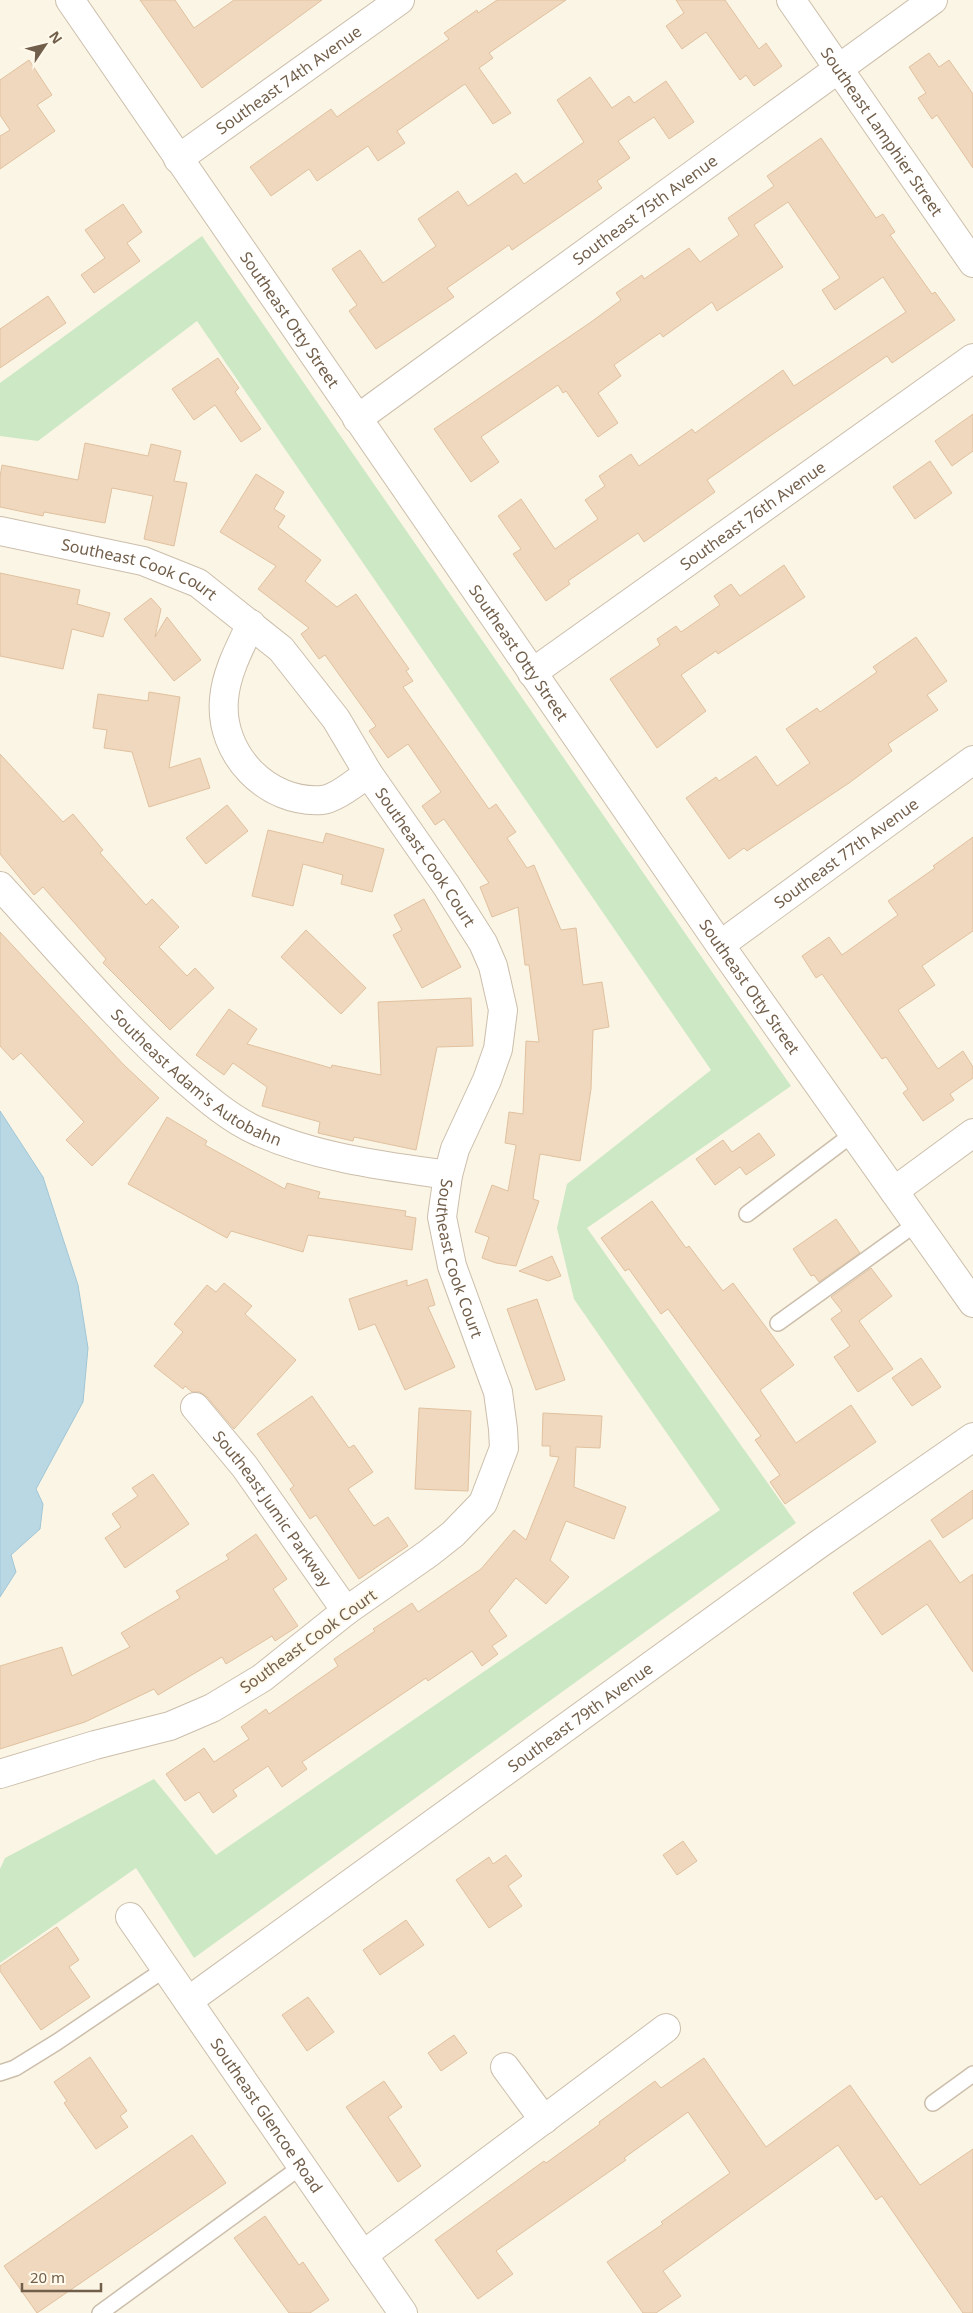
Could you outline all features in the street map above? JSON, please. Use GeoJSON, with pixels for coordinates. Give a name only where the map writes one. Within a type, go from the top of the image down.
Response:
{"type":"FeatureCollection","features":[{"type":"Feature","properties":{"kind":"street","name":"Southeast Otty Street"},"geometry":{"type":"LineString","coordinates":[[70,0],[720,945],[973,1303]]}},
{"type":"Feature","properties":{"kind":"street","name":"Southeast 74th Avenue"},"geometry":{"type":"LineString","coordinates":[[178,159],[400,0]]}},
{"type":"Feature","properties":{"kind":"street","name":"Southeast Lamphier Street"},"geometry":{"type":"LineString","coordinates":[[791,0],[973,262]]}},
{"type":"Feature","properties":{"kind":"street","name":"Southeast 75th Avenue"},"geometry":{"type":"LineString","coordinates":[[357,419],[933,0]]}},
{"type":"Feature","properties":{"kind":"street","name":"Southeast 76th Avenue"},"geometry":{"type":"LineString","coordinates":[[532,673],[973,358]]}},
{"type":"Feature","properties":{"kind":"street","name":"Southeast Cook Court"},"geometry":{"type":"LineString","coordinates":[[0,531],[143,561],[198,584],[281,649],[330,711],[368,773],[446,886],[483,944],[493,966],[503,1010],[498,1049],[487,1080],[455,1149],[448,1175],[442,1217],[450,1256],[498,1392],[504,1429],[504,1448],[483,1503],[471,1517],[429,1554],[346,1612],[262,1678],[212,1708],[170,1726],[95,1745],[0,1774]]}},
{"type":"Feature","properties":{"kind":"street"},"geometry":{"type":"LineString","coordinates":[[251,624],[236,653],[224,698],[224,716],[236,756],[260,782],[287,796],[324,800],[352,786],[368,773]]}},
{"type":"Feature","properties":{"kind":"street","name":"Southeast 77th Avenue"},"geometry":{"type":"LineString","coordinates":[[720,945],[973,760]]}},
{"type":"Feature","properties":{"kind":"street","name":"Southeast Adam's Autobahn"},"geometry":{"type":"LineString","coordinates":[[0,886],[146,1046],[209,1101],[255,1130],[295,1146],[372,1164],[448,1175]]}},
{"type":"Feature","properties":{"kind":"street"},"geometry":{"type":"LineString","coordinates":[[894,1190],[973,1133]]}},
{"type":"Feature","properties":{"kind":"street","name":"Southeast Jumic Parkway"},"geometry":{"type":"LineString","coordinates":[[195,1407],[245,1467],[346,1612]]}},
{"type":"Feature","properties":{"kind":"street","name":"Southeast 79th Avenue"},"geometry":{"type":"LineString","coordinates":[[188,2001],[819,1544],[973,1437]]}},
{"type":"Feature","properties":{"kind":"street","name":"Southeast Glencoe Road"},"geometry":{"type":"LineString","coordinates":[[130,1917],[403,2313]]}},
{"type":"Feature","properties":{"kind":"street"},"geometry":{"type":"LineString","coordinates":[[363,2255],[666,2028]]}},
{"type":"Feature","properties":{"kind":"street"},"geometry":{"type":"LineString","coordinates":[[505,2067],[544,2120]]}},
{"type":"Feature","properties":{"kind":"lane"},"geometry":{"type":"LineString","coordinates":[[747,1214],[854,1134]]}},
{"type":"Feature","properties":{"kind":"lane"},"geometry":{"type":"LineString","coordinates":[[778,1323],[917,1223]]}},
{"type":"Feature","properties":{"kind":"lane"},"geometry":{"type":"LineString","coordinates":[[0,2073],[15,2068],[57,2042],[166,1969]]}},
{"type":"Feature","properties":{"kind":"lane"},"geometry":{"type":"LineString","coordinates":[[933,2103],[973,2074]]}},
{"type":"Feature","properties":{"kind":"lane"},"geometry":{"type":"LineString","coordinates":[[100,2313],[302,2166]]}},
{"type":"Feature","properties":{"kind":"green space"},"geometry":{"type":"Polygon","coordinates":[[[202,236],[791,1086],[587,1228],[796,1523],[194,1958],[136,1868],[0,1963],[0,1869],[5,1858],[154,1779],[216,1855],[720,1510],[574,1299],[557,1228],[567,1184],[711,1070],[197,321],[38,441],[0,436],[0,383],[202,236]]]}},
{"type":"Feature","properties":{"kind":"water"},"geometry":{"type":"Polygon","coordinates":[[[0,1111],[43,1177],[78,1285],[88,1348],[83,1402],[36,1489],[43,1504],[40,1529],[11,1555],[16,1572],[0,1597],[0,1111]]]}},
{"type":"Feature","properties":{"kind":"building"},"geometry":{"type":"Polygon","coordinates":[[[140,0],[175,0],[194,28],[234,0],[322,0],[202,88],[140,0]]]}},
{"type":"Feature","properties":{"kind":"building"},"geometry":{"type":"Polygon","coordinates":[[[497,0],[566,0],[489,53],[493,58],[479,68],[511,113],[493,124],[465,84],[397,131],[405,143],[378,161],[368,146],[317,181],[309,169],[271,196],[250,167],[331,109],[337,117],[449,39],[444,33],[477,10],[478,13],[497,0]]]}},
{"type":"Feature","properties":{"kind":"building"},"geometry":{"type":"Polygon","coordinates":[[[676,0],[725,0],[759,49],[766,43],[782,66],[754,86],[746,75],[740,80],[706,32],[682,49],[666,26],[684,13],[676,0]]]}},
{"type":"Feature","properties":{"kind":"building"},"geometry":{"type":"Polygon","coordinates":[[[929,53],[939,67],[949,60],[973,94],[973,168],[937,115],[932,119],[918,98],[926,93],[909,67],[929,53]]]}},
{"type":"Feature","properties":{"kind":"building"},"geometry":{"type":"Polygon","coordinates":[[[29,60],[52,95],[37,105],[55,131],[0,169],[0,136],[10,130],[0,115],[0,80],[29,60]]]}},
{"type":"Feature","properties":{"kind":"building"},"geometry":{"type":"Polygon","coordinates":[[[590,77],[612,108],[629,96],[634,103],[666,81],[694,122],[669,139],[654,117],[618,141],[630,158],[597,181],[602,188],[512,250],[509,245],[447,288],[454,297],[376,349],[349,311],[357,305],[332,269],[360,250],[383,283],[436,246],[418,219],[458,191],[468,206],[516,173],[524,184],[584,142],[557,100],[590,77]]]}},
{"type":"Feature","properties":{"kind":"building"},"geometry":{"type":"Polygon","coordinates":[[[821,138],[876,218],[883,214],[895,232],[890,235],[932,294],[935,292],[955,320],[892,363],[887,356],[770,436],[707,480],[715,492],[644,542],[638,533],[568,581],[570,584],[546,601],[513,554],[521,549],[498,516],[521,499],[555,549],[598,519],[585,500],[605,486],[599,476],[631,454],[639,466],[692,429],[695,433],[783,370],[794,386],[906,312],[883,277],[835,310],[822,290],[840,278],[788,202],[754,225],[783,267],[717,311],[712,302],[663,337],[660,333],[614,365],[621,376],[598,393],[618,423],[598,437],[566,391],[563,393],[558,385],[481,437],[499,462],[471,482],[434,429],[621,300],[616,293],[642,275],[644,279],[689,248],[700,262],[739,235],[728,218],[774,186],[767,176],[821,138]]]}},
{"type":"Feature","properties":{"kind":"building"},"geometry":{"type":"Polygon","coordinates":[[[123,204],[142,232],[127,243],[140,261],[94,293],[81,275],[105,258],[85,230],[123,204]]]}},
{"type":"Feature","properties":{"kind":"building"},"geometry":{"type":"Polygon","coordinates":[[[48,296],[66,323],[0,368],[0,329],[48,296]]]}},
{"type":"Feature","properties":{"kind":"building"},"geometry":{"type":"Polygon","coordinates":[[[218,358],[239,388],[235,392],[261,429],[241,442],[215,405],[194,420],[172,389],[218,358]]]}},
{"type":"Feature","properties":{"kind":"building"},"geometry":{"type":"Polygon","coordinates":[[[973,414],[973,451],[952,466],[935,441],[973,414]]]}},
{"type":"Feature","properties":{"kind":"building"},"geometry":{"type":"Polygon","coordinates":[[[85,443],[148,456],[151,444],[181,451],[174,481],[187,483],[174,546],[144,539],[153,496],[112,488],[105,523],[44,512],[43,516],[0,507],[2,465],[78,480],[85,443]]]}},
{"type":"Feature","properties":{"kind":"building"},"geometry":{"type":"Polygon","coordinates":[[[930,461],[952,493],[915,519],[893,487],[930,461]]]}},
{"type":"Feature","properties":{"kind":"building"},"geometry":{"type":"Polygon","coordinates":[[[256,474],[284,492],[274,509],[285,516],[278,527],[321,560],[305,581],[337,607],[356,594],[409,669],[406,671],[413,681],[403,687],[489,809],[496,804],[516,832],[507,838],[527,868],[534,865],[561,930],[576,928],[583,985],[602,982],[609,1027],[593,1030],[591,1089],[580,1161],[540,1154],[533,1199],[539,1201],[516,1266],[496,1263],[482,1258],[489,1237],[475,1232],[492,1185],[508,1191],[516,1145],[505,1143],[509,1112],[523,1114],[526,1041],[539,1042],[529,965],[525,965],[518,907],[492,917],[480,887],[489,883],[444,819],[435,825],[422,806],[441,792],[408,744],[388,758],[369,731],[376,726],[325,655],[319,659],[301,634],[309,628],[258,589],[276,566],[220,532],[256,474]]]}},
{"type":"Feature","properties":{"kind":"building"},"geometry":{"type":"Polygon","coordinates":[[[784,565],[805,597],[718,654],[716,651],[681,675],[706,711],[657,748],[610,679],[660,645],[657,639],[676,626],[681,632],[720,605],[714,596],[731,584],[740,596],[784,565]]]}},
{"type":"Feature","properties":{"kind":"building"},"geometry":{"type":"Polygon","coordinates":[[[0,573],[80,590],[77,604],[110,613],[103,637],[72,629],[63,669],[0,656],[0,573]]]}},
{"type":"Feature","properties":{"kind":"building"},"geometry":{"type":"Polygon","coordinates":[[[151,598],[161,609],[155,637],[167,617],[201,660],[174,681],[124,619],[151,598]]]}},
{"type":"Feature","properties":{"kind":"building"},"geometry":{"type":"Polygon","coordinates":[[[916,637],[947,681],[927,695],[938,710],[888,744],[892,751],[849,783],[747,851],[744,848],[729,859],[686,798],[716,777],[719,781],[756,756],[777,786],[810,763],[786,729],[817,708],[820,712],[877,672],[873,667],[916,637]]]}},
{"type":"Feature","properties":{"kind":"building"},"geometry":{"type":"Polygon","coordinates":[[[149,692],[180,697],[169,768],[200,758],[210,788],[149,807],[132,752],[104,748],[107,730],[93,728],[98,694],[148,701],[149,692]]]}},
{"type":"Feature","properties":{"kind":"building"},"geometry":{"type":"Polygon","coordinates":[[[0,754],[63,822],[73,814],[103,850],[100,853],[146,905],[152,899],[179,927],[159,947],[187,976],[195,968],[214,988],[170,1030],[103,963],[106,959],[43,887],[34,895],[0,854],[0,754]]]}},
{"type":"Feature","properties":{"kind":"building"},"geometry":{"type":"Polygon","coordinates":[[[227,805],[248,831],[206,864],[186,838],[227,805]]]}},
{"type":"Feature","properties":{"kind":"building"},"geometry":{"type":"Polygon","coordinates":[[[268,830],[323,843],[326,833],[384,849],[372,892],[341,884],[343,875],[303,864],[293,906],[252,896],[268,830]]]}},
{"type":"Feature","properties":{"kind":"building"},"geometry":{"type":"Polygon","coordinates":[[[973,837],[973,931],[922,966],[935,985],[898,1010],[938,1069],[963,1051],[973,1067],[973,1078],[950,1094],[954,1100],[923,1121],[903,1093],[908,1089],[886,1057],[882,1059],[822,974],[816,978],[802,956],[829,937],[842,955],[898,915],[888,901],[935,868],[933,866],[973,837]]]}},
{"type":"Feature","properties":{"kind":"building"},"geometry":{"type":"Polygon","coordinates":[[[424,899],[461,967],[422,988],[393,935],[402,930],[394,915],[424,899]]]}},
{"type":"Feature","properties":{"kind":"building"},"geometry":{"type":"Polygon","coordinates":[[[306,930],[366,988],[341,1014],[281,957],[306,930]]]}},
{"type":"Feature","properties":{"kind":"building"},"geometry":{"type":"Polygon","coordinates":[[[0,932],[123,1064],[159,1098],[92,1166],[66,1140],[84,1122],[21,1053],[13,1060],[0,1046],[0,932]]]}},
{"type":"Feature","properties":{"kind":"building"},"geometry":{"type":"Polygon","coordinates":[[[471,998],[473,1046],[437,1047],[416,1150],[354,1137],[353,1141],[318,1133],[320,1122],[262,1106],[267,1087],[233,1063],[224,1075],[196,1055],[229,1009],[257,1029],[247,1044],[331,1068],[332,1065],[381,1075],[378,1002],[471,998]]]}},
{"type":"Feature","properties":{"kind":"building"},"geometry":{"type":"Polygon","coordinates":[[[167,1117],[207,1141],[205,1145],[285,1189],[287,1183],[320,1192],[318,1198],[406,1211],[405,1216],[416,1218],[412,1250],[308,1235],[303,1252],[231,1231],[227,1238],[128,1184],[167,1117]]]}},
{"type":"Feature","properties":{"kind":"building"},"geometry":{"type":"Polygon","coordinates":[[[759,1133],[775,1155],[746,1175],[740,1167],[715,1185],[696,1159],[723,1140],[732,1152],[759,1133]]]}},
{"type":"Feature","properties":{"kind":"building"},"geometry":{"type":"Polygon","coordinates":[[[652,1201],[686,1248],[689,1246],[723,1291],[733,1283],[794,1365],[760,1390],[796,1443],[851,1405],[876,1442],[785,1504],[770,1482],[780,1475],[755,1440],[761,1436],[668,1309],[661,1314],[629,1269],[625,1271],[601,1238],[652,1201]]]}},
{"type":"Feature","properties":{"kind":"building"},"geometry":{"type":"Polygon","coordinates":[[[836,1219],[860,1253],[819,1282],[814,1275],[811,1276],[793,1249],[836,1219]]]}},
{"type":"Feature","properties":{"kind":"building"},"geometry":{"type":"Polygon","coordinates":[[[552,1256],[561,1276],[548,1281],[519,1271],[552,1256]]]}},
{"type":"Feature","properties":{"kind":"building"},"geometry":{"type":"Polygon","coordinates":[[[871,1268],[892,1296],[859,1321],[893,1369],[858,1392],[834,1357],[850,1346],[831,1319],[842,1311],[831,1297],[871,1268]]]}},
{"type":"Feature","properties":{"kind":"building"},"geometry":{"type":"Polygon","coordinates":[[[427,1279],[435,1305],[428,1307],[455,1367],[405,1390],[375,1324],[359,1330],[349,1299],[407,1280],[407,1286],[427,1279]]]}},
{"type":"Feature","properties":{"kind":"building"},"geometry":{"type":"Polygon","coordinates":[[[224,1283],[252,1306],[245,1314],[296,1360],[234,1429],[207,1397],[200,1392],[192,1392],[185,1386],[183,1389],[154,1366],[183,1332],[174,1324],[207,1285],[216,1292],[224,1283]]]}},
{"type":"Feature","properties":{"kind":"building"},"geometry":{"type":"Polygon","coordinates":[[[537,1299],[565,1380],[536,1390],[507,1309],[537,1299]]]}},
{"type":"Feature","properties":{"kind":"building"},"geometry":{"type":"Polygon","coordinates":[[[921,1358],[941,1387],[912,1406],[892,1378],[921,1358]]]}},
{"type":"Feature","properties":{"kind":"building"},"geometry":{"type":"Polygon","coordinates":[[[312,1396],[349,1448],[354,1445],[373,1472],[348,1489],[374,1526],[388,1517],[408,1546],[359,1579],[316,1515],[310,1519],[290,1489],[294,1486],[257,1434],[312,1396]]]}},
{"type":"Feature","properties":{"kind":"building"},"geometry":{"type":"Polygon","coordinates":[[[419,1408],[471,1411],[468,1491],[415,1489],[419,1408]]]}},
{"type":"Feature","properties":{"kind":"building"},"geometry":{"type":"Polygon","coordinates":[[[543,1413],[602,1416],[600,1448],[576,1447],[574,1487],[626,1507],[614,1539],[566,1521],[550,1560],[569,1577],[546,1604],[516,1578],[489,1611],[507,1636],[492,1646],[498,1654],[482,1666],[472,1651],[428,1681],[426,1678],[302,1762],[307,1769],[282,1787],[268,1766],[233,1790],[237,1796],[213,1813],[199,1792],[185,1801],[166,1774],[204,1748],[214,1762],[249,1739],[241,1727],[266,1709],[269,1714],[338,1666],[334,1659],[375,1631],[373,1629],[412,1603],[418,1612],[481,1569],[514,1530],[526,1540],[559,1457],[550,1456],[550,1446],[542,1446],[543,1413]]]}},
{"type":"Feature","properties":{"kind":"building"},"geometry":{"type":"Polygon","coordinates":[[[153,1474],[189,1524],[125,1568],[105,1538],[121,1527],[112,1514],[138,1496],[132,1488],[153,1474]]]}},
{"type":"Feature","properties":{"kind":"building"},"geometry":{"type":"Polygon","coordinates":[[[973,1490],[973,1518],[943,1538],[931,1520],[973,1490]]]}},
{"type":"Feature","properties":{"kind":"building"},"geometry":{"type":"Polygon","coordinates":[[[256,1534],[287,1579],[273,1589],[298,1626],[275,1641],[272,1636],[226,1664],[222,1657],[158,1695],[154,1689],[85,1722],[0,1749],[0,1666],[62,1647],[72,1676],[130,1647],[121,1633],[180,1598],[176,1591],[229,1559],[226,1555],[256,1534]]]}},
{"type":"Feature","properties":{"kind":"building"},"geometry":{"type":"Polygon","coordinates":[[[930,1540],[960,1583],[973,1574],[973,1672],[927,1604],[882,1635],[853,1593],[930,1540]]]}},
{"type":"Feature","properties":{"kind":"building"},"geometry":{"type":"Polygon","coordinates":[[[683,1841],[697,1861],[677,1875],[663,1855],[683,1841]]]}},
{"type":"Feature","properties":{"kind":"building"},"geometry":{"type":"Polygon","coordinates":[[[506,1855],[522,1876],[508,1886],[522,1906],[489,1928],[456,1880],[489,1857],[493,1864],[506,1855]]]}},
{"type":"Feature","properties":{"kind":"building"},"geometry":{"type":"Polygon","coordinates":[[[406,1920],[424,1945],[380,1975],[363,1950],[406,1920]]]}},
{"type":"Feature","properties":{"kind":"building"},"geometry":{"type":"Polygon","coordinates":[[[57,1927],[79,1960],[69,1967],[90,1997],[41,2030],[0,1971],[0,1966],[57,1927]]]}},
{"type":"Feature","properties":{"kind":"building"},"geometry":{"type":"Polygon","coordinates":[[[308,1997],[334,2032],[307,2051],[282,2015],[308,1997]]]}},
{"type":"Feature","properties":{"kind":"building"},"geometry":{"type":"Polygon","coordinates":[[[454,2035],[467,2053],[441,2071],[428,2053],[454,2035]]]}},
{"type":"Feature","properties":{"kind":"building"},"geometry":{"type":"Polygon","coordinates":[[[90,2057],[127,2111],[120,2116],[128,2127],[96,2149],[64,2103],[67,2101],[54,2082],[90,2057]]]}},
{"type":"Feature","properties":{"kind":"building"},"geometry":{"type":"Polygon","coordinates":[[[704,2058],[766,2147],[850,2085],[920,2185],[973,2149],[973,2313],[963,2313],[882,2196],[876,2200],[838,2145],[663,2271],[681,2296],[656,2313],[643,2313],[607,2262],[663,2224],[661,2222],[730,2173],[688,2112],[624,2158],[626,2160],[496,2251],[513,2274],[478,2299],[435,2240],[544,2161],[546,2163],[600,2124],[599,2122],[655,2081],[661,2088],[704,2058]]]}},
{"type":"Feature","properties":{"kind":"building"},"geometry":{"type":"Polygon","coordinates":[[[384,2081],[402,2107],[388,2117],[421,2166],[398,2182],[346,2107],[384,2081]]]}},
{"type":"Feature","properties":{"kind":"building"},"geometry":{"type":"Polygon","coordinates":[[[192,2135],[226,2183],[37,2313],[4,2266],[192,2135]]]}},
{"type":"Feature","properties":{"kind":"building"},"geometry":{"type":"Polygon","coordinates":[[[265,2216],[299,2265],[303,2262],[329,2300],[310,2313],[289,2313],[234,2238],[265,2216]]]}}]}
